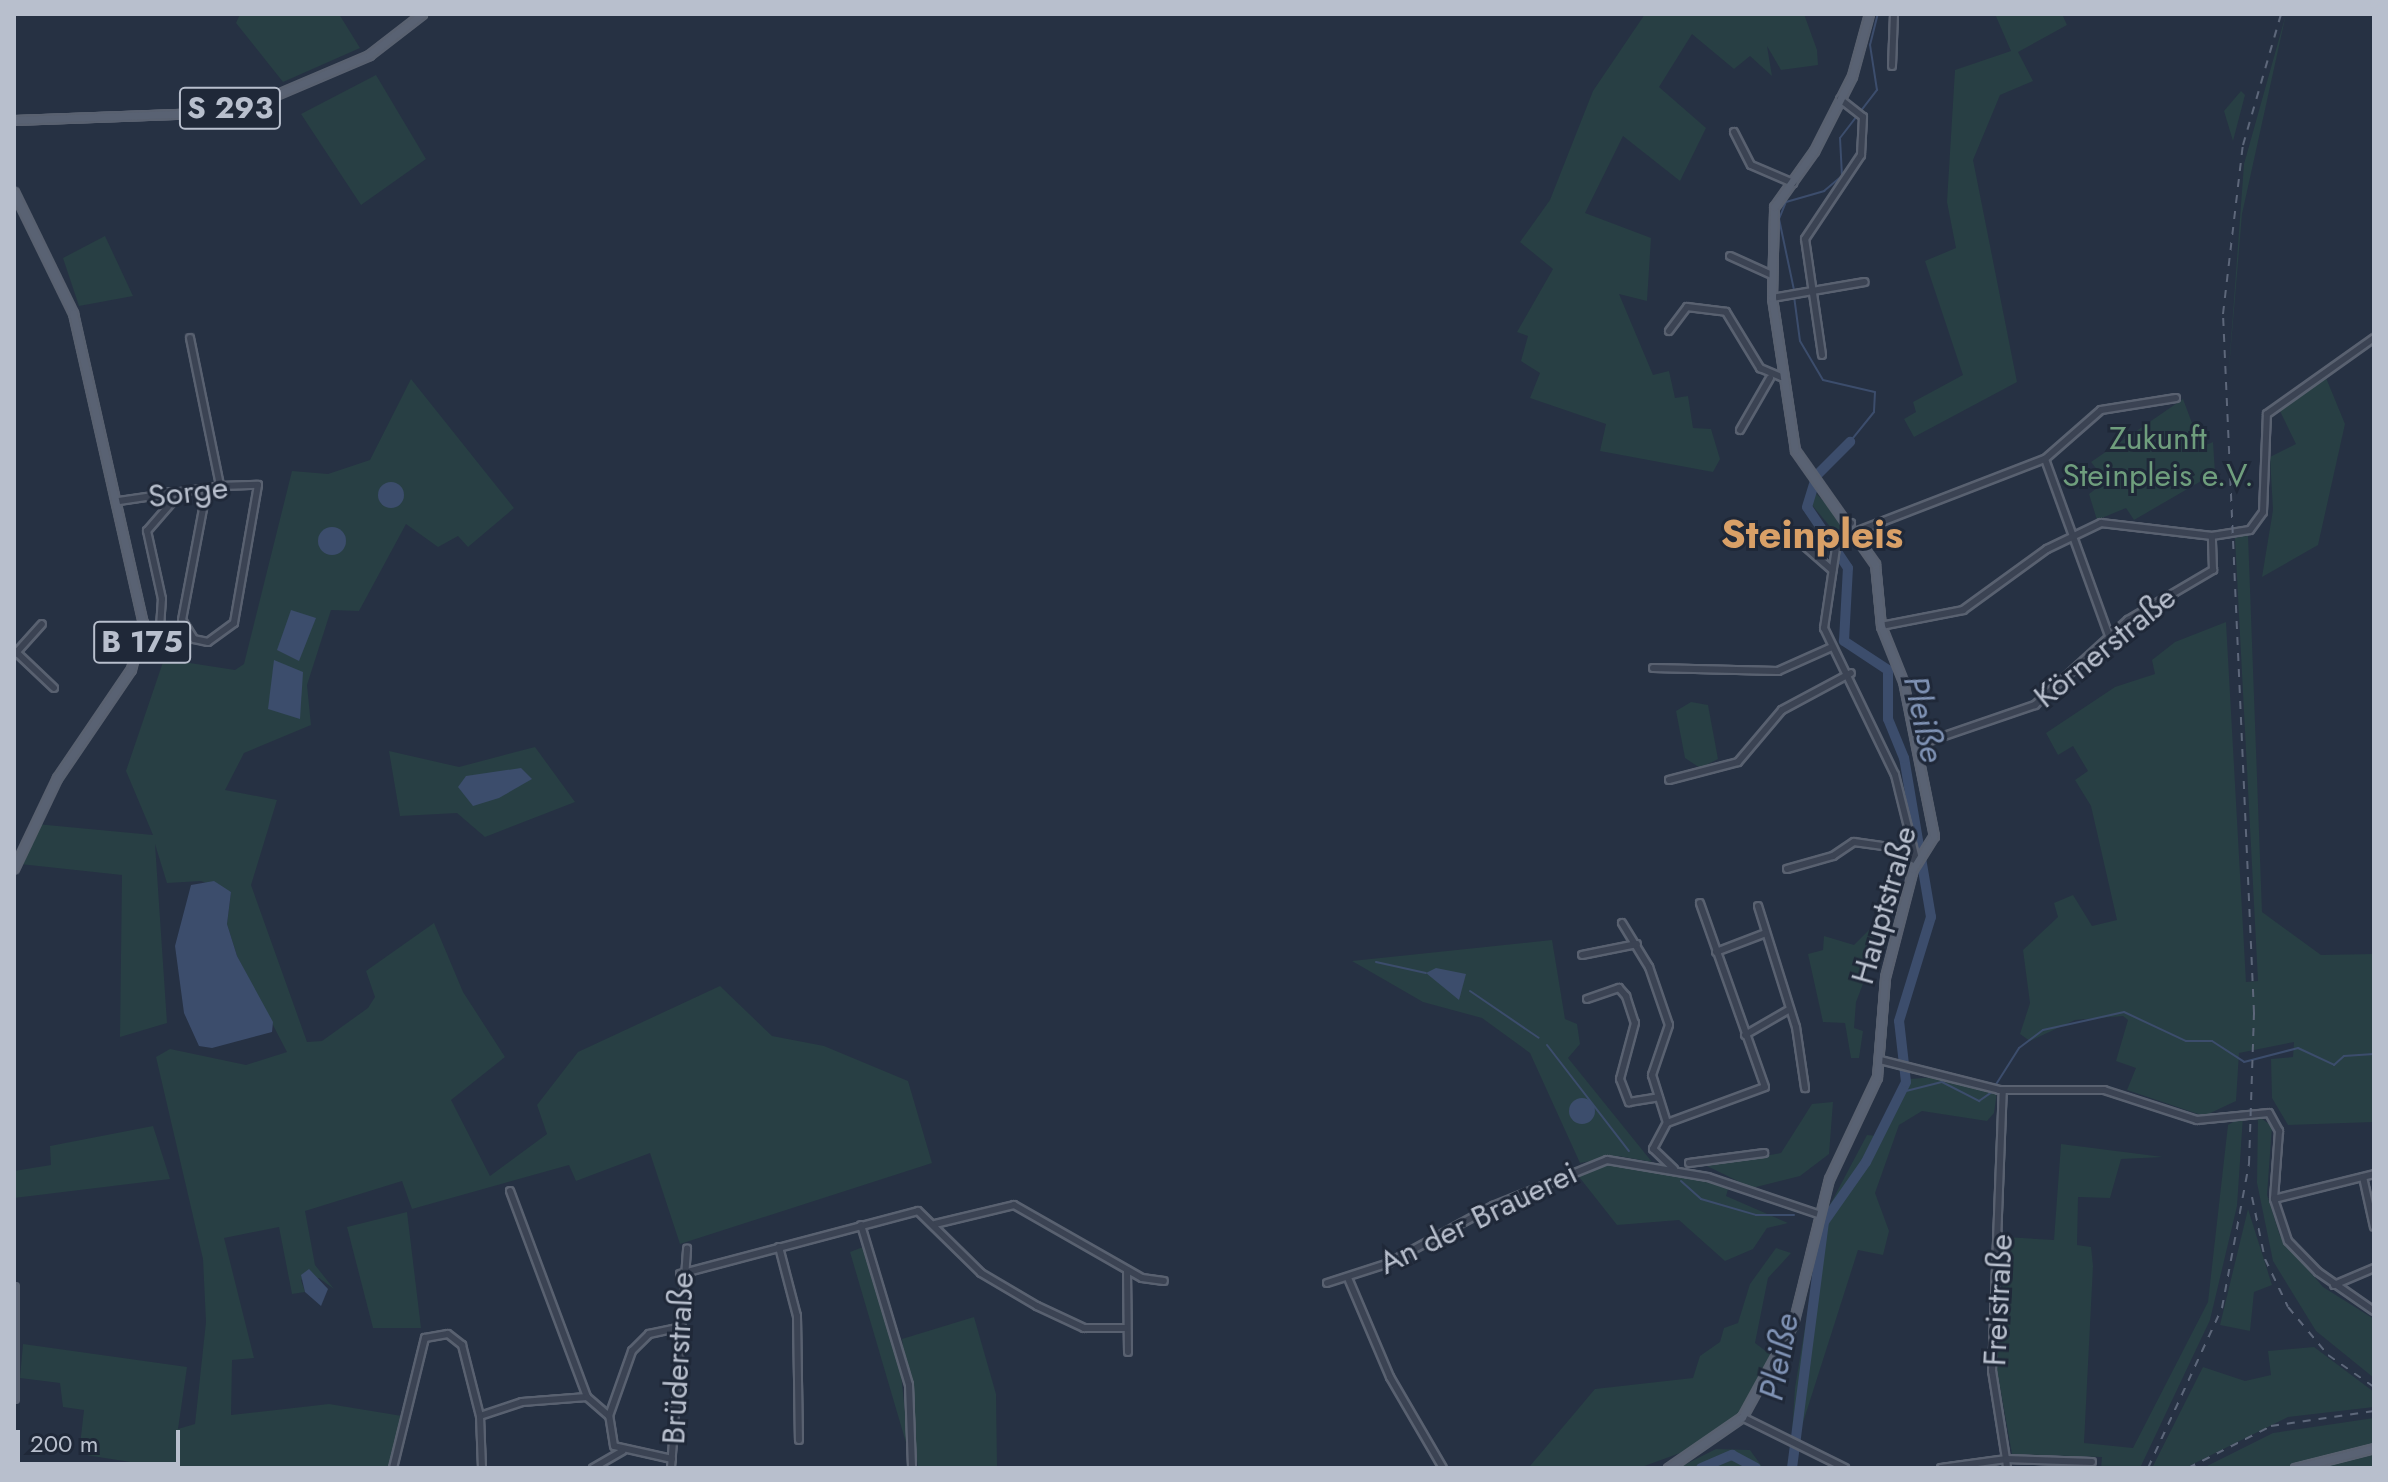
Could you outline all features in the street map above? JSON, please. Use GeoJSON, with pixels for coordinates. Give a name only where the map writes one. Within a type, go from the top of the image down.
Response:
{"type":"FeatureCollection","features":[{"type":"Feature","properties":{"kind":"main road","name":"S 293"},"geometry":{"type":"LineString","coordinates":[[14,120],[202,113],[259,102],[369,55],[422,14]]}},
{"type":"Feature","properties":{"kind":"main road","name":"Hauptstraße"},"geometry":{"type":"LineString","coordinates":[[1668,1468],[1742,1417],[1793,1324],[1818,1214],[1880,1060],[1881,1000],[1918,861],[1927,851],[1933,819],[1918,745],[1881,626],[1875,564],[1862,528],[1851,523],[1814,481],[1793,441],[1781,377],[1772,298],[1772,213],[1793,183],[1840,99],[1869,14]]}},
{"type":"Feature","properties":{"kind":"main road","name":"B 175"},"geometry":{"type":"LineString","coordinates":[[14,192],[66,290],[141,598],[141,644],[52,787],[14,868]]}},
{"type":"Feature","properties":{"kind":"main road"},"geometry":{"type":"LineString","coordinates":[[14,1287],[14,1398]]}},
{"type":"Feature","properties":{"kind":"main road"},"geometry":{"type":"LineString","coordinates":[[2295,1468],[2374,1448]]}},
{"type":"Feature","properties":{"kind":"street"},"geometry":{"type":"LineString","coordinates":[[1892,66],[1894,14]]}},
{"type":"Feature","properties":{"kind":"street"},"geometry":{"type":"LineString","coordinates":[[1822,355],[1808,294],[1805,239],[1813,237],[1830,195],[1858,165],[1859,116],[1840,99]]}},
{"type":"Feature","properties":{"kind":"street"},"geometry":{"type":"LineString","coordinates":[[1734,132],[1751,165],[1793,183]]}},
{"type":"Feature","properties":{"kind":"street"},"geometry":{"type":"LineString","coordinates":[[1730,256],[1772,275]]}},
{"type":"Feature","properties":{"kind":"street"},"geometry":{"type":"LineString","coordinates":[[1772,298],[1865,282]]}},
{"type":"Feature","properties":{"kind":"street"},"geometry":{"type":"LineString","coordinates":[[1669,331],[1687,307],[1726,312],[1770,378]]}},
{"type":"Feature","properties":{"kind":"street"},"geometry":{"type":"LineString","coordinates":[[190,338],[220,486]]}},
{"type":"Feature","properties":{"kind":"street"},"geometry":{"type":"LineString","coordinates":[[1881,626],[1963,610],[2073,536],[2101,523],[2212,536],[2256,526],[2263,512],[2267,414],[2374,338]]}},
{"type":"Feature","properties":{"kind":"street"},"geometry":{"type":"LineString","coordinates":[[1770,378],[1781,377]]}},
{"type":"Feature","properties":{"kind":"street"},"geometry":{"type":"LineString","coordinates":[[1740,430],[1770,378]]}},
{"type":"Feature","properties":{"kind":"street"},"geometry":{"type":"LineString","coordinates":[[1862,528],[2045,459],[2101,410],[2176,398]]}},
{"type":"Feature","properties":{"kind":"street"},"geometry":{"type":"LineString","coordinates":[[2045,459],[2109,636]]}},
{"type":"Feature","properties":{"kind":"street","name":"Sorge"},"geometry":{"type":"LineString","coordinates":[[119,501],[220,486],[258,485],[234,623],[208,642],[194,639],[182,620],[207,488]]}},
{"type":"Feature","properties":{"kind":"street"},"geometry":{"type":"LineString","coordinates":[[160,627],[162,599],[147,531],[171,503],[170,492]]}},
{"type":"Feature","properties":{"kind":"street"},"geometry":{"type":"LineString","coordinates":[[1851,523],[1839,538],[1836,548],[1824,628],[1832,647],[1851,673],[1900,790],[1918,861]]}},
{"type":"Feature","properties":{"kind":"street","name":"Körnerstraße"},"geometry":{"type":"LineString","coordinates":[[1918,745],[2025,711],[2071,678],[2109,636],[2213,570],[2212,536]]}},
{"type":"Feature","properties":{"kind":"street"},"geometry":{"type":"LineString","coordinates":[[1800,542],[1832,570]]}},
{"type":"Feature","properties":{"kind":"street"},"geometry":{"type":"LineString","coordinates":[[42,624],[15,652],[54,688]]}},
{"type":"Feature","properties":{"kind":"street"},"geometry":{"type":"LineString","coordinates":[[1653,668],[1778,671],[1832,647]]}},
{"type":"Feature","properties":{"kind":"street"},"geometry":{"type":"LineString","coordinates":[[1669,780],[1738,762],[1782,710],[1851,673]]}},
{"type":"Feature","properties":{"kind":"street"},"geometry":{"type":"LineString","coordinates":[[1787,869],[1833,856],[1854,842],[1901,850],[1918,861]]}},
{"type":"Feature","properties":{"kind":"street"},"geometry":{"type":"LineString","coordinates":[[1677,1171],[1653,1149],[1667,1123],[1760,1093],[1765,1080],[1745,1035],[1700,903]]}},
{"type":"Feature","properties":{"kind":"street"},"geometry":{"type":"LineString","coordinates":[[1758,906],[1790,1009],[1805,1088]]}},
{"type":"Feature","properties":{"kind":"street"},"geometry":{"type":"LineString","coordinates":[[1622,923],[1637,944],[1669,1025],[1653,1064],[1667,1123]]}},
{"type":"Feature","properties":{"kind":"street"},"geometry":{"type":"LineString","coordinates":[[1716,952],[1766,933]]}},
{"type":"Feature","properties":{"kind":"street"},"geometry":{"type":"LineString","coordinates":[[1582,955],[1637,944]]}},
{"type":"Feature","properties":{"kind":"street"},"geometry":{"type":"LineString","coordinates":[[1587,999],[1619,988],[1626,996],[1635,1023],[1620,1079],[1629,1102],[1659,1097]]}},
{"type":"Feature","properties":{"kind":"street"},"geometry":{"type":"LineString","coordinates":[[1745,1035],[1790,1009]]}},
{"type":"Feature","properties":{"kind":"street"},"geometry":{"type":"LineString","coordinates":[[1880,1060],[1910,1065],[2001,1091],[2090,1088],[2197,1120],[2257,1109],[2279,1131],[2274,1199],[2288,1241],[2334,1285],[2374,1311]]}},
{"type":"Feature","properties":{"kind":"street","name":"Freistraße"},"geometry":{"type":"LineString","coordinates":[[2001,1091],[1992,1371],[2007,1468]]}},
{"type":"Feature","properties":{"kind":"street"},"geometry":{"type":"LineString","coordinates":[[1691,1174],[1692,1164],[1764,1153]]}},
{"type":"Feature","properties":{"kind":"street","name":"An der Brauerei"},"geometry":{"type":"LineString","coordinates":[[1327,1283],[1348,1278],[1589,1164],[1628,1160],[1691,1174],[1818,1214]]}},
{"type":"Feature","properties":{"kind":"street"},"geometry":{"type":"LineString","coordinates":[[2274,1199],[2374,1174]]}},
{"type":"Feature","properties":{"kind":"street"},"geometry":{"type":"LineString","coordinates":[[2363,1177],[2374,1227]]}},
{"type":"Feature","properties":{"kind":"street"},"geometry":{"type":"LineString","coordinates":[[510,1191],[587,1397],[609,1416]]}},
{"type":"Feature","properties":{"kind":"street"},"geometry":{"type":"LineString","coordinates":[[935,1224],[1014,1205],[1127,1270],[1164,1281]]}},
{"type":"Feature","properties":{"kind":"street"},"geometry":{"type":"LineString","coordinates":[[680,1274],[911,1211],[935,1224],[981,1273],[1037,1306],[1084,1328],[1125,1328]]}},
{"type":"Feature","properties":{"kind":"street"},"geometry":{"type":"LineString","coordinates":[[861,1225],[909,1385],[912,1468]]}},
{"type":"Feature","properties":{"kind":"street"},"geometry":{"type":"LineString","coordinates":[[779,1247],[797,1316],[799,1440]]}},
{"type":"Feature","properties":{"kind":"street","name":"Brüderstraße"},"geometry":{"type":"LineString","coordinates":[[671,1468],[681,1327],[680,1274],[687,1249]]}},
{"type":"Feature","properties":{"kind":"street"},"geometry":{"type":"LineString","coordinates":[[2334,1285],[2374,1268]]}},
{"type":"Feature","properties":{"kind":"street"},"geometry":{"type":"LineString","coordinates":[[1127,1270],[1125,1328],[1128,1352]]}},
{"type":"Feature","properties":{"kind":"street"},"geometry":{"type":"LineString","coordinates":[[1348,1278],[1390,1377],[1443,1468]]}},
{"type":"Feature","properties":{"kind":"street"},"geometry":{"type":"LineString","coordinates":[[672,1459],[623,1451],[611,1441],[609,1416],[632,1351],[649,1334],[681,1327]]}},
{"type":"Feature","properties":{"kind":"street"},"geometry":{"type":"LineString","coordinates":[[393,1468],[425,1338],[448,1334],[462,1345],[480,1416],[482,1468]]}},
{"type":"Feature","properties":{"kind":"street"},"geometry":{"type":"LineString","coordinates":[[480,1416],[522,1402],[587,1397]]}},
{"type":"Feature","properties":{"kind":"street"},"geometry":{"type":"LineString","coordinates":[[1742,1417],[1802,1441],[1836,1466],[1845,1468]]}},
{"type":"Feature","properties":{"kind":"street"},"geometry":{"type":"LineString","coordinates":[[593,1468],[623,1451]]}},
{"type":"Feature","properties":{"kind":"street"},"geometry":{"type":"LineString","coordinates":[[1941,1468],[2006,1459],[2092,1462]]}},
{"type":"Feature","properties":{"kind":"green space"},"geometry":{"type":"Polygon","coordinates":[[[240,14],[339,14],[360,48],[283,82],[236,23],[240,14]]]}},
{"type":"Feature","properties":{"kind":"green space"},"geometry":{"type":"Polygon","coordinates":[[[1645,14],[1804,14],[1817,50],[1818,65],[1781,70],[1767,46],[1772,76],[1750,56],[1734,69],[1692,34],[1659,87],[1706,128],[1680,181],[1623,136],[1585,213],[1651,238],[1647,301],[1619,294],[1653,375],[1669,371],[1675,398],[1688,396],[1693,428],[1711,429],[1720,459],[1713,472],[1600,451],[1606,424],[1530,398],[1540,373],[1521,361],[1528,336],[1517,332],[1553,269],[1520,242],[1550,200],[1593,91],[1645,14]]]}},
{"type":"Feature","properties":{"kind":"green space"},"geometry":{"type":"Polygon","coordinates":[[[1995,14],[2062,14],[2067,25],[2018,52],[2033,81],[2000,95],[1973,160],[2017,382],[1914,437],[1904,419],[1916,412],[1913,402],[1963,375],[1925,261],[1956,248],[1947,202],[1955,70],[2011,51],[1995,14]]]}},
{"type":"Feature","properties":{"kind":"green space"},"geometry":{"type":"Polygon","coordinates":[[[2286,14],[2242,214],[2228,381],[2244,164],[2286,14]]]}},
{"type":"Feature","properties":{"kind":"green space"},"geometry":{"type":"Polygon","coordinates":[[[376,75],[426,159],[361,205],[301,114],[376,75]]]}},
{"type":"Feature","properties":{"kind":"green space"},"geometry":{"type":"Polygon","coordinates":[[[2241,91],[2245,95],[2233,141],[2224,111],[2241,91]]]}},
{"type":"Feature","properties":{"kind":"green space"},"geometry":{"type":"Polygon","coordinates":[[[105,236],[133,296],[79,306],[63,258],[105,236]]]}},
{"type":"Feature","properties":{"kind":"green space"},"geometry":{"type":"Polygon","coordinates":[[[2324,373],[2345,424],[2318,545],[2262,577],[2273,510],[2270,457],[2296,444],[2278,407],[2324,373]]]}},
{"type":"Feature","properties":{"kind":"green space"},"geometry":{"type":"Polygon","coordinates":[[[411,379],[514,508],[468,547],[458,536],[438,547],[406,524],[359,611],[331,610],[307,685],[311,725],[244,753],[225,790],[277,800],[251,885],[307,1042],[322,1041],[368,1008],[375,997],[366,971],[434,923],[463,992],[505,1057],[451,1100],[490,1176],[547,1134],[537,1105],[578,1052],[720,986],[772,1036],[824,1046],[908,1081],[932,1163],[680,1244],[650,1153],[576,1181],[569,1165],[412,1209],[402,1181],[305,1211],[315,1265],[334,1289],[319,1278],[301,1280],[305,1292],[292,1294],[279,1227],[224,1238],[254,1358],[232,1360],[231,1415],[329,1404],[402,1416],[390,1468],[169,1468],[79,1454],[84,1410],[63,1407],[60,1383],[20,1378],[23,1344],[187,1367],[178,1429],[195,1424],[206,1322],[203,1259],[156,1057],[170,1049],[246,1065],[287,1052],[237,956],[227,924],[231,892],[201,881],[167,883],[155,844],[167,1023],[120,1037],[122,875],[20,864],[36,824],[153,835],[126,771],[164,659],[235,670],[244,664],[292,471],[328,474],[370,460],[411,379]]]}},
{"type":"Feature","properties":{"kind":"green space","name":"Zukunft Steinpleis e.V."},"geometry":{"type":"Polygon","coordinates":[[[2183,399],[2201,447],[2213,442],[2215,473],[2134,520],[2126,508],[2097,520],[2089,494],[2106,481],[2091,462],[2183,399]]]}},
{"type":"Feature","properties":{"kind":"green space"},"geometry":{"type":"Polygon","coordinates":[[[1813,490],[1843,522],[1837,535],[1812,505],[1813,490]]]}},
{"type":"Feature","properties":{"kind":"green space"},"geometry":{"type":"Polygon","coordinates":[[[2248,535],[2262,912],[2321,955],[2374,954],[2374,1122],[2288,1125],[2272,1098],[2271,1059],[2293,1057],[2294,1042],[2239,1053],[2236,1101],[2204,1116],[2127,1090],[2136,1068],[2116,1061],[2128,1020],[2123,1016],[2075,1020],[2030,1041],[2020,1034],[2030,1003],[2023,950],[2058,917],[2054,903],[2073,895],[2092,926],[2117,920],[2091,806],[2075,780],[2088,771],[2073,746],[2058,755],[2046,733],[2115,687],[2155,674],[2152,660],[2175,642],[2226,622],[2246,982],[2258,981],[2235,538],[2248,535]]]}},
{"type":"Feature","properties":{"kind":"green space"},"geometry":{"type":"Polygon","coordinates":[[[1691,702],[1708,705],[1718,759],[1700,768],[1685,758],[1676,711],[1691,702]]]}},
{"type":"Feature","properties":{"kind":"green space"},"geometry":{"type":"Polygon","coordinates":[[[535,747],[575,802],[485,837],[457,813],[400,816],[389,751],[459,767],[535,747]]]}},
{"type":"Feature","properties":{"kind":"green space"},"geometry":{"type":"Polygon","coordinates":[[[1870,929],[1876,950],[1856,1002],[1854,1028],[1863,1031],[1859,1058],[1851,1058],[1845,1023],[1823,1022],[1808,954],[1823,950],[1824,936],[1854,945],[1870,929]]]}},
{"type":"Feature","properties":{"kind":"green space"},"geometry":{"type":"Polygon","coordinates":[[[1552,940],[1565,1019],[1577,1024],[1580,1044],[1568,1058],[1652,1162],[1618,1156],[1580,1163],[1530,1053],[1482,1018],[1423,1002],[1352,961],[1552,940]]]}},
{"type":"Feature","properties":{"kind":"green space"},"geometry":{"type":"Polygon","coordinates":[[[1935,1077],[1997,1092],[1994,1113],[1987,1121],[1922,1111],[1899,1125],[1875,1193],[1889,1231],[1883,1255],[1858,1250],[1799,1435],[1792,1432],[1795,1388],[1823,1218],[1867,1135],[1877,1136],[1910,1079],[1935,1077]]]}},
{"type":"Feature","properties":{"kind":"green space"},"geometry":{"type":"Polygon","coordinates":[[[1833,1102],[1829,1154],[1800,1176],[1752,1188],[1707,1166],[1781,1153],[1812,1104],[1833,1102]]]}},
{"type":"Feature","properties":{"kind":"green space"},"geometry":{"type":"Polygon","coordinates":[[[2243,1116],[2237,1206],[2210,1320],[2140,1468],[2101,1468],[2102,1457],[2012,1454],[1997,1370],[2006,1237],[2054,1240],[2061,1144],[2163,1157],[2121,1159],[2110,1198],[2078,1197],[2077,1245],[2091,1247],[2093,1266],[2084,1443],[2133,1448],[2208,1302],[2228,1125],[2243,1116]]]}},
{"type":"Feature","properties":{"kind":"green space"},"geometry":{"type":"Polygon","coordinates":[[[2258,1116],[2272,1126],[2267,1195],[2280,1236],[2323,1287],[2374,1319],[2374,1378],[2316,1331],[2273,1261],[2257,1183],[2258,1116]]]}},
{"type":"Feature","properties":{"kind":"green space"},"geometry":{"type":"Polygon","coordinates":[[[153,1126],[170,1179],[14,1198],[14,1171],[51,1165],[50,1146],[153,1126]]]}},
{"type":"Feature","properties":{"kind":"green space"},"geometry":{"type":"Polygon","coordinates":[[[1612,1163],[1729,1186],[1726,1196],[1788,1223],[1767,1228],[1753,1249],[1725,1261],[1679,1220],[1617,1225],[1576,1173],[1612,1163]]]}},
{"type":"Feature","properties":{"kind":"green space"},"geometry":{"type":"Polygon","coordinates":[[[2248,1209],[2272,1285],[2254,1292],[2250,1331],[2220,1325],[2248,1209]]]}},
{"type":"Feature","properties":{"kind":"green space"},"geometry":{"type":"Polygon","coordinates":[[[407,1212],[421,1328],[373,1328],[347,1227],[407,1212]]]}},
{"type":"Feature","properties":{"kind":"green space"},"geometry":{"type":"Polygon","coordinates":[[[863,1247],[899,1353],[909,1453],[850,1252],[863,1247]]]}},
{"type":"Feature","properties":{"kind":"green space"},"geometry":{"type":"Polygon","coordinates":[[[1776,1248],[1791,1253],[1768,1278],[1755,1343],[1775,1358],[1735,1418],[1691,1449],[1639,1468],[1514,1468],[1530,1466],[1595,1389],[1693,1378],[1700,1356],[1720,1342],[1724,1328],[1738,1323],[1750,1284],[1776,1248]]]}},
{"type":"Feature","properties":{"kind":"green space"},"geometry":{"type":"Polygon","coordinates":[[[974,1317],[996,1394],[997,1468],[918,1468],[902,1339],[974,1317]]]}},
{"type":"Feature","properties":{"kind":"green space"},"geometry":{"type":"Polygon","coordinates":[[[2314,1347],[2374,1392],[2374,1407],[2288,1417],[2185,1468],[2152,1468],[2203,1367],[2245,1381],[2271,1375],[2268,1351],[2314,1347]]]}},
{"type":"Feature","properties":{"kind":"green space"},"geometry":{"type":"Polygon","coordinates":[[[2374,1418],[2374,1443],[2283,1468],[2203,1468],[2273,1433],[2374,1418]]]}},
{"type":"Feature","properties":{"kind":"green space"},"geometry":{"type":"Polygon","coordinates":[[[1716,1449],[1750,1450],[1763,1468],[1678,1468],[1716,1449]]]}},
{"type":"Feature","properties":{"kind":"green space"},"geometry":{"type":"Polygon","coordinates":[[[2374,1454],[2374,1468],[2311,1468],[2362,1455],[2374,1454]]]}},
{"type":"Feature","properties":{"kind":"water"},"geometry":{"type":"Polygon","coordinates":[[[391,482],[401,485],[404,495],[401,505],[391,508],[381,505],[378,495],[381,485],[391,482]]]}},
{"type":"Feature","properties":{"kind":"water"},"geometry":{"type":"Polygon","coordinates":[[[332,527],[342,531],[346,541],[342,551],[332,555],[322,551],[318,541],[322,531],[332,527]]]}},
{"type":"Feature","properties":{"kind":"water"},"geometry":{"type":"Polygon","coordinates":[[[291,610],[316,618],[299,661],[277,650],[291,610]]]}},
{"type":"Feature","properties":{"kind":"water"},"geometry":{"type":"Polygon","coordinates":[[[274,660],[303,672],[300,719],[268,709],[274,660]]]}},
{"type":"Feature","properties":{"kind":"water"},"geometry":{"type":"Polygon","coordinates":[[[521,768],[532,779],[499,798],[473,806],[458,787],[466,776],[521,768]]]}},
{"type":"Feature","properties":{"kind":"water"},"geometry":{"type":"Polygon","coordinates":[[[214,881],[231,892],[227,924],[237,956],[273,1022],[272,1032],[212,1048],[199,1046],[184,1013],[175,946],[191,885],[214,881]]]}},
{"type":"Feature","properties":{"kind":"water"},"geometry":{"type":"Polygon","coordinates":[[[1436,968],[1466,974],[1459,1000],[1426,973],[1436,968]]]}},
{"type":"Feature","properties":{"kind":"water"},"geometry":{"type":"Polygon","coordinates":[[[1582,1098],[1591,1102],[1595,1111],[1591,1120],[1582,1124],[1573,1120],[1569,1111],[1573,1102],[1582,1098]]]}},
{"type":"Feature","properties":{"kind":"water"},"geometry":{"type":"Polygon","coordinates":[[[309,1269],[328,1289],[321,1306],[305,1292],[301,1275],[309,1269]]]}},
{"type":"Feature","properties":{"kind":"waterway","name":"Pleiße"},"geometry":{"type":"LineString","coordinates":[[1794,290],[1779,219],[1786,202],[1824,191],[1842,176],[1840,138],[1877,90],[1870,45],[1878,14]]}},
{"type":"Feature","properties":{"kind":"waterway","name":"Pleiße"},"geometry":{"type":"LineString","coordinates":[[1794,296],[1800,341],[1823,380],[1875,392],[1874,412],[1850,442]]}},
{"type":"Feature","properties":{"kind":"waterway","name":"Pleiße"},"geometry":{"type":"LineString","coordinates":[[1792,1468],[1824,1222],[1866,1162],[1906,1082],[1899,1021],[1931,917],[1904,758],[1888,719],[1888,670],[1844,641],[1848,568],[1807,507],[1817,475],[1850,442]]}},
{"type":"Feature","properties":{"kind":"waterway"},"geometry":{"type":"LineString","coordinates":[[1376,962],[1426,973]]}},
{"type":"Feature","properties":{"kind":"waterway"},"geometry":{"type":"LineString","coordinates":[[1470,991],[1539,1038]]}},
{"type":"Feature","properties":{"kind":"waterway"},"geometry":{"type":"LineString","coordinates":[[1995,1086],[2019,1048],[2043,1030],[2124,1012],[2186,1041],[2212,1041],[2244,1062],[2298,1048],[2334,1065],[2344,1056],[2374,1054]]}},
{"type":"Feature","properties":{"kind":"waterway"},"geometry":{"type":"LineString","coordinates":[[1547,1045],[1629,1151]]}},
{"type":"Feature","properties":{"kind":"waterway"},"geometry":{"type":"LineString","coordinates":[[1902,1092],[1942,1082],[1979,1101],[1992,1092]]}},
{"type":"Feature","properties":{"kind":"waterway"},"geometry":{"type":"LineString","coordinates":[[1681,1181],[1701,1199],[1756,1215],[1794,1215]]}},
{"type":"Feature","properties":{"kind":"waterway","name":"Pleiße"},"geometry":{"type":"LineString","coordinates":[[1701,1468],[1732,1455],[1756,1468]]}},
{"type":"Feature","properties":{"kind":"railway"},"geometry":{"type":"LineString","coordinates":[[2148,1468],[2222,1308],[2249,1164],[2254,1013],[2223,314],[2243,145],[2281,14]]}},
{"type":"Feature","properties":{"kind":"railway"},"geometry":{"type":"LineString","coordinates":[[2252,1197],[2265,1259],[2288,1307],[2328,1355],[2374,1387]]}},
{"type":"Feature","properties":{"kind":"railway"},"geometry":{"type":"LineString","coordinates":[[2188,1468],[2271,1426],[2374,1411]]}},
{"type":"Feature","properties":{"kind":"district","name":"Steinpleis"},"geometry":{"type":"Point","coordinates":[1812,534]}}]}
